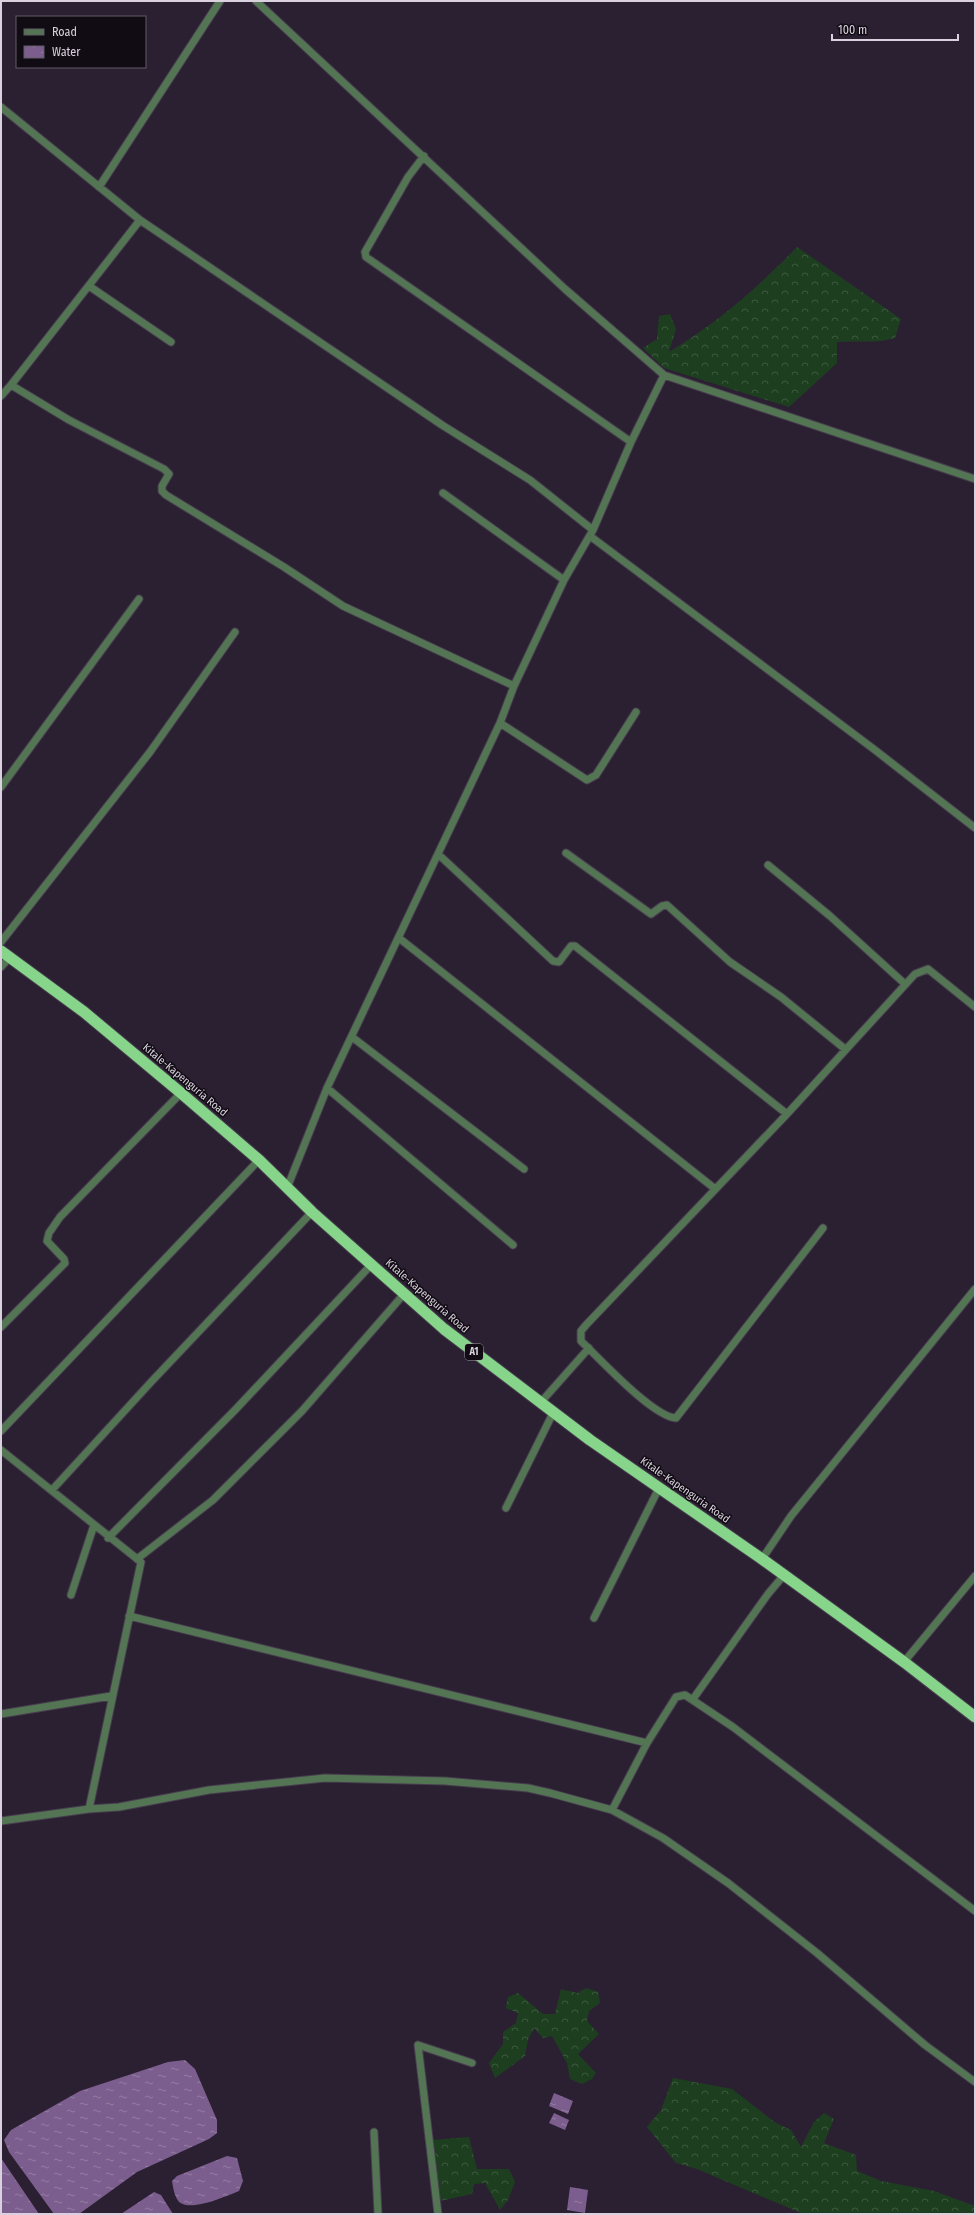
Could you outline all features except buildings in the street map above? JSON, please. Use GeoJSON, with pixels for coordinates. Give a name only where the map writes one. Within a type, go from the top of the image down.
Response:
{"type":"FeatureCollection","features":[{"type":"Feature","properties":{"kind":"highway","name":"Kitale-Kapenguria Road"},"geometry":{"type":"LineString","coordinates":[[5,954],[78,1008],[181,1093],[259,1160],[312,1212],[444,1329],[554,1412],[659,1488],[762,1559],[904,1662],[975,1717]]}},
{"type":"Feature","properties":{"kind":"street"},"geometry":{"type":"LineString","coordinates":[[99,187],[220,1]]}},
{"type":"Feature","properties":{"kind":"street"},"geometry":{"type":"LineString","coordinates":[[256,1],[565,289],[664,375],[975,479]]}},
{"type":"Feature","properties":{"kind":"street"},"geometry":{"type":"LineString","coordinates":[[1,106],[140,220],[442,424],[530,480],[577,519],[591,533],[975,828]]}},
{"type":"Feature","properties":{"kind":"street"},"geometry":{"type":"LineString","coordinates":[[424,156],[408,177],[365,252],[366,257],[631,442]]}},
{"type":"Feature","properties":{"kind":"street"},"geometry":{"type":"LineString","coordinates":[[1,396],[12,385],[140,220]]}},
{"type":"Feature","properties":{"kind":"street"},"geometry":{"type":"LineString","coordinates":[[88,286],[171,342]]}},
{"type":"Feature","properties":{"kind":"street"},"geometry":{"type":"LineString","coordinates":[[287,1188],[327,1088],[500,724],[514,686],[564,580],[591,533],[631,442],[664,375]]}},
{"type":"Feature","properties":{"kind":"street"},"geometry":{"type":"LineString","coordinates":[[12,385],[76,423],[164,468],[169,474],[162,486],[162,490],[166,495],[284,567],[343,606],[514,686]]}},
{"type":"Feature","properties":{"kind":"street"},"geometry":{"type":"LineString","coordinates":[[443,493],[564,580]]}},
{"type":"Feature","properties":{"kind":"street"},"geometry":{"type":"LineString","coordinates":[[1,787],[139,599]]}},
{"type":"Feature","properties":{"kind":"street"},"geometry":{"type":"LineString","coordinates":[[1,942],[150,752],[235,632]]}},
{"type":"Feature","properties":{"kind":"street"},"geometry":{"type":"LineString","coordinates":[[500,724],[587,780],[596,774],[636,712]]}},
{"type":"Feature","properties":{"kind":"street"},"geometry":{"type":"LineString","coordinates":[[566,853],[651,914],[662,906],[667,905],[730,962],[781,997],[846,1049]]}},
{"type":"Feature","properties":{"kind":"street"},"geometry":{"type":"LineString","coordinates":[[438,854],[554,961],[559,962],[571,946],[575,946],[787,1114]]}},
{"type":"Feature","properties":{"kind":"street"},"geometry":{"type":"LineString","coordinates":[[768,865],[830,916],[905,984]]}},
{"type":"Feature","properties":{"kind":"street"},"geometry":{"type":"LineString","coordinates":[[399,938],[714,1188]]}},
{"type":"Feature","properties":{"kind":"street"},"geometry":{"type":"LineString","coordinates":[[1,967],[5,954]]}},
{"type":"Feature","properties":{"kind":"street"},"geometry":{"type":"LineString","coordinates":[[823,1228],[676,1418],[668,1418],[639,1396],[581,1341],[580,1335],[586,1325],[714,1188],[787,1114],[905,984],[919,971],[928,970],[975,1006]]}},
{"type":"Feature","properties":{"kind":"street"},"geometry":{"type":"LineString","coordinates":[[352,1037],[524,1169]]}},
{"type":"Feature","properties":{"kind":"street"},"geometry":{"type":"LineString","coordinates":[[327,1088],[513,1245]]}},
{"type":"Feature","properties":{"kind":"street"},"geometry":{"type":"LineString","coordinates":[[1,1327],[64,1263],[64,1259],[47,1241],[49,1233],[60,1217],[181,1093]]}},
{"type":"Feature","properties":{"kind":"street"},"geometry":{"type":"LineString","coordinates":[[1,1431],[259,1160]]}},
{"type":"Feature","properties":{"kind":"street"},"geometry":{"type":"LineString","coordinates":[[52,1490],[152,1381],[312,1212]]}},
{"type":"Feature","properties":{"kind":"street"},"geometry":{"type":"LineString","coordinates":[[108,1538],[236,1409],[371,1265]]}},
{"type":"Feature","properties":{"kind":"street"},"geometry":{"type":"LineString","coordinates":[[762,1559],[791,1516],[975,1289]]}},
{"type":"Feature","properties":{"kind":"street"},"geometry":{"type":"LineString","coordinates":[[137,1559],[213,1500],[302,1411],[404,1294]]}},
{"type":"Feature","properties":{"kind":"street"},"geometry":{"type":"LineString","coordinates":[[541,1402],[589,1348]]}},
{"type":"Feature","properties":{"kind":"street"},"geometry":{"type":"LineString","coordinates":[[506,1508],[554,1412]]}},
{"type":"Feature","properties":{"kind":"street"},"geometry":{"type":"LineString","coordinates":[[1,1450],[52,1490],[108,1538],[129,1551],[141,1562],[111,1696],[89,1809]]}},
{"type":"Feature","properties":{"kind":"street"},"geometry":{"type":"LineString","coordinates":[[594,1618],[659,1488]]}},
{"type":"Feature","properties":{"kind":"street"},"geometry":{"type":"LineString","coordinates":[[71,1595],[94,1526]]}},
{"type":"Feature","properties":{"kind":"street"},"geometry":{"type":"LineString","coordinates":[[693,1699],[768,1594],[784,1575]]}},
{"type":"Feature","properties":{"kind":"street"},"geometry":{"type":"LineString","coordinates":[[904,1662],[975,1576]]}},
{"type":"Feature","properties":{"kind":"street"},"geometry":{"type":"LineString","coordinates":[[129,1616],[647,1743]]}},
{"type":"Feature","properties":{"kind":"street"},"geometry":{"type":"LineString","coordinates":[[612,1810],[647,1743],[676,1697],[685,1695],[693,1699],[975,1911]]}},
{"type":"Feature","properties":{"kind":"street"},"geometry":{"type":"LineString","coordinates":[[1,1714],[111,1696]]}},
{"type":"Feature","properties":{"kind":"street"},"geometry":{"type":"LineString","coordinates":[[1,1821],[89,1809],[119,1807],[209,1790],[324,1778],[445,1780],[528,1788],[612,1810],[663,1838],[728,1883],[823,1958],[925,2045],[975,2082]]}},
{"type":"Feature","properties":{"kind":"street"},"geometry":{"type":"LineString","coordinates":[[438,2214],[418,2045],[472,2063]]}},
{"type":"Feature","properties":{"kind":"street"},"geometry":{"type":"LineString","coordinates":[[374,2132],[378,2214]]}},
{"type":"Feature","properties":{"kind":"green space"},"geometry":{"type":"Polygon","coordinates":[[[797,247],[901,319],[895,338],[888,340],[837,342],[837,363],[789,407],[664,368],[643,348],[657,339],[659,316],[670,314],[676,329],[669,352],[688,340],[737,304],[797,247]]]}},
{"type":"Feature","properties":{"kind":"green space"},"geometry":{"type":"Polygon","coordinates":[[[586,1988],[598,1992],[600,2003],[589,2011],[587,2021],[599,2034],[578,2054],[596,2073],[592,2079],[582,2084],[570,2079],[567,2063],[552,2036],[543,2038],[534,2028],[528,2040],[525,2056],[495,2078],[489,2063],[503,2044],[503,2032],[516,2023],[518,2013],[506,2008],[508,1997],[518,1993],[543,2014],[555,2014],[561,1989],[577,1993],[586,1988]]]}},
{"type":"Feature","properties":{"kind":"green space"},"geometry":{"type":"Polygon","coordinates":[[[673,2078],[732,2089],[776,2123],[791,2130],[801,2147],[814,2122],[824,2113],[834,2119],[824,2143],[856,2155],[857,2171],[881,2181],[934,2191],[975,2206],[975,2214],[803,2214],[697,2169],[676,2163],[647,2127],[661,2110],[673,2078]]]}},
{"type":"Feature","properties":{"kind":"green space"},"geometry":{"type":"Polygon","coordinates":[[[469,2137],[477,2169],[509,2169],[515,2182],[508,2200],[500,2210],[485,2183],[474,2184],[472,2194],[440,2201],[433,2140],[469,2137]]]}},
{"type":"Feature","properties":{"kind":"water"},"geometry":{"type":"Polygon","coordinates":[[[185,2060],[195,2069],[217,2120],[217,2133],[209,2139],[137,2172],[79,2214],[54,2214],[9,2152],[4,2140],[11,2130],[80,2091],[168,2062],[185,2060]]]}},
{"type":"Feature","properties":{"kind":"water"},"geometry":{"type":"Polygon","coordinates":[[[554,2093],[573,2101],[568,2114],[549,2106],[554,2093]]]}},
{"type":"Feature","properties":{"kind":"water"},"geometry":{"type":"Polygon","coordinates":[[[554,2113],[569,2120],[565,2130],[549,2123],[554,2113]]]}},
{"type":"Feature","properties":{"kind":"water"},"geometry":{"type":"Polygon","coordinates":[[[227,2156],[237,2158],[243,2181],[239,2191],[216,2200],[197,2205],[181,2203],[177,2199],[174,2193],[172,2181],[177,2176],[227,2156]]]}},
{"type":"Feature","properties":{"kind":"water"},"geometry":{"type":"Polygon","coordinates":[[[1,2158],[39,2214],[1,2214],[1,2158]]]}},
{"type":"Feature","properties":{"kind":"water"},"geometry":{"type":"Polygon","coordinates":[[[570,2187],[588,2190],[585,2213],[567,2210],[570,2187]]]}},
{"type":"Feature","properties":{"kind":"water"},"geometry":{"type":"Polygon","coordinates":[[[154,2192],[161,2195],[173,2214],[121,2214],[154,2192]]]}}]}
